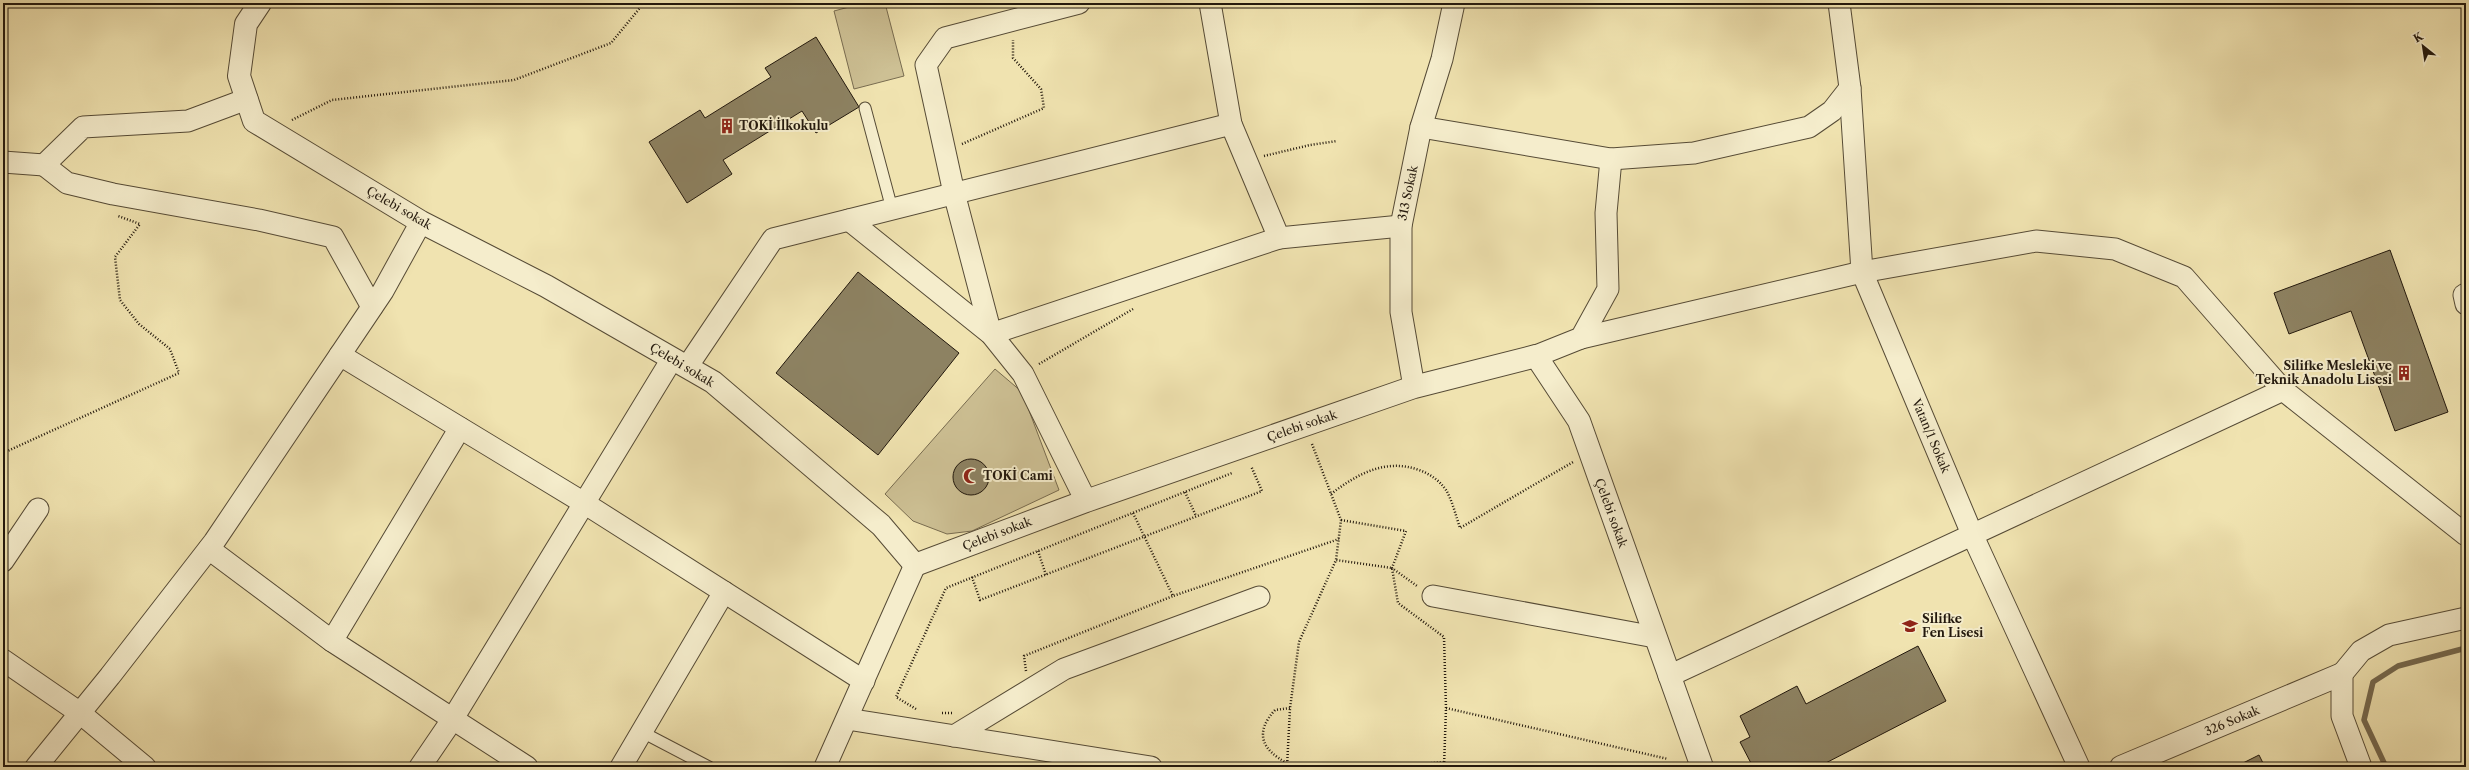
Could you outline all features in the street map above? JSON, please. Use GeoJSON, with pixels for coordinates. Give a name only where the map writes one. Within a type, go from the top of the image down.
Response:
{"type":"FeatureCollection","features":[{"type":"Feature","properties":{"kind":"street","name":"Çelebi sokak"},"geometry":{"type":"LineString","coordinates":[[260,3],[246,24],[239,76],[254,121],[421,222],[546,286],[713,382],[881,525],[915,565],[1086,501],[1414,387],[1536,356],[1579,421],[1702,767]]}},
{"type":"Feature","properties":{"kind":"street"},"geometry":{"type":"LineString","coordinates":[[991,334],[954,194],[926,65],[945,38],[1079,3]]}},
{"type":"Feature","properties":{"kind":"street"},"geometry":{"type":"LineString","coordinates":[[1210,3],[1231,124],[1279,238]]}},
{"type":"Feature","properties":{"kind":"street","name":"313 Sokak"},"geometry":{"type":"LineString","coordinates":[[1414,387],[1401,312],[1401,226],[1422,127],[1442,59],[1454,3]]}},
{"type":"Feature","properties":{"kind":"street","name":"Vatan/1 Sokak"},"geometry":{"type":"LineString","coordinates":[[1838,3],[1850,88],[1862,272],[1972,534],[2079,767]]}},
{"type":"Feature","properties":{"kind":"street"},"geometry":{"type":"LineString","coordinates":[[1422,127],[1611,159],[1694,153],[1809,127],[1832,111],[1850,88]]}},
{"type":"Feature","properties":{"kind":"street"},"geometry":{"type":"LineString","coordinates":[[44,165],[83,127],[188,121],[247,99]]}},
{"type":"Feature","properties":{"kind":"street"},"geometry":{"type":"LineString","coordinates":[[420,767],[452,720],[584,503],[679,363],[773,239],[1231,124]]}},
{"type":"Feature","properties":{"kind":"street"},"geometry":{"type":"LineString","coordinates":[[1581,338],[1608,289],[1606,213],[1611,159]]}},
{"type":"Feature","properties":{"kind":"street"},"geometry":{"type":"LineString","coordinates":[[3,162],[44,165],[67,183],[113,194],[259,220],[333,237],[372,307]]}},
{"type":"Feature","properties":{"kind":"street"},"geometry":{"type":"LineString","coordinates":[[849,220],[991,334],[1023,374],[1086,501]]}},
{"type":"Feature","properties":{"kind":"street"},"geometry":{"type":"LineString","coordinates":[[36,767],[208,549],[372,307],[421,222]]}},
{"type":"Feature","properties":{"kind":"street"},"geometry":{"type":"LineString","coordinates":[[991,334],[1279,238],[1401,226]]}},
{"type":"Feature","properties":{"kind":"street"},"geometry":{"type":"LineString","coordinates":[[1536,356],[1581,338],[1862,272],[2036,241],[2115,249],[2184,277],[2284,390],[2466,535]]}},
{"type":"Feature","properties":{"kind":"street"},"geometry":{"type":"LineString","coordinates":[[2466,294],[2464,295],[2466,304]]}},
{"type":"Feature","properties":{"kind":"street"},"geometry":{"type":"LineString","coordinates":[[340,355],[584,503],[864,681]]}},
{"type":"Feature","properties":{"kind":"street"},"geometry":{"type":"LineString","coordinates":[[1669,676],[2284,390]]}},
{"type":"Feature","properties":{"kind":"street"},"geometry":{"type":"LineString","coordinates":[[332,641],[460,428]]}},
{"type":"Feature","properties":{"kind":"street"},"geometry":{"type":"LineString","coordinates":[[3,561],[38,509]]}},
{"type":"Feature","properties":{"kind":"street"},"geometry":{"type":"LineString","coordinates":[[208,549],[332,641],[452,720],[527,767]]}},
{"type":"Feature","properties":{"kind":"street"},"geometry":{"type":"LineString","coordinates":[[826,767],[915,565]]}},
{"type":"Feature","properties":{"kind":"street"},"geometry":{"type":"LineString","coordinates":[[621,767],[724,592]]}},
{"type":"Feature","properties":{"kind":"street"},"geometry":{"type":"LineString","coordinates":[[1433,596],[1656,637]]}},
{"type":"Feature","properties":{"kind":"street"},"geometry":{"type":"LineString","coordinates":[[954,736],[1064,670],[1259,597]]}},
{"type":"Feature","properties":{"kind":"street"},"geometry":{"type":"LineString","coordinates":[[2361,767],[2342,716],[2342,674],[2361,651],[2389,635],[2466,618]]}},
{"type":"Feature","properties":{"kind":"street"},"geometry":{"type":"LineString","coordinates":[[3,660],[80,713],[145,767]]}},
{"type":"Feature","properties":{"kind":"street","name":"326 Sokak"},"geometry":{"type":"LineString","coordinates":[[2129,765],[2342,674]]}},
{"type":"Feature","properties":{"kind":"street"},"geometry":{"type":"LineString","coordinates":[[847,719],[1151,767]]}},
{"type":"Feature","properties":{"kind":"lane"},"geometry":{"type":"LineString","coordinates":[[865,108],[892,209]]}},
{"type":"Feature","properties":{"kind":"lane"},"geometry":{"type":"LineString","coordinates":[[642,732],[709,767]]}},
{"type":"Feature","properties":{"kind":"path"},"geometry":{"type":"LineString","coordinates":[[271,131],[332,100],[514,80],[611,43],[644,3]]}},
{"type":"Feature","properties":{"kind":"path"},"geometry":{"type":"LineString","coordinates":[[945,151],[1044,108],[1041,90],[1013,58],[1013,20]]}},
{"type":"Feature","properties":{"kind":"path"},"geometry":{"type":"LineString","coordinates":[[1246,160],[1310,145],[1338,141]]}},
{"type":"Feature","properties":{"kind":"path"},"geometry":{"type":"LineString","coordinates":[[3,453],[179,373],[170,349],[139,324],[120,300],[115,257],[140,224]]}},
{"type":"Feature","properties":{"kind":"path"},"geometry":{"type":"LineString","coordinates":[[1023,374],[1137,307]]}},
{"type":"Feature","properties":{"kind":"path"},"geometry":{"type":"LineString","coordinates":[[1305,444],[1319,439]]}},
{"type":"Feature","properties":{"kind":"path"},"geometry":{"type":"LineString","coordinates":[[1287,765],[1290,708],[1299,642],[1336,560],[1341,520],[1311,442]]}},
{"type":"Feature","properties":{"kind":"path"},"geometry":{"type":"LineString","coordinates":[[1571,455],[1576,470]]}},
{"type":"Feature","properties":{"kind":"path"},"geometry":{"type":"LineString","coordinates":[[1331,494],[1349,481],[1383,466],[1405,465],[1431,474],[1446,490],[1460,528],[1573,462]]}},
{"type":"Feature","properties":{"kind":"path"},"geometry":{"type":"LineString","coordinates":[[1244,469],[1258,463]]}},
{"type":"Feature","properties":{"kind":"path"},"geometry":{"type":"LineString","coordinates":[[972,577],[980,600],[1262,491],[1251,466]]}},
{"type":"Feature","properties":{"kind":"path"},"geometry":{"type":"LineString","coordinates":[[918,710],[896,697],[946,588],[1236,472]]}},
{"type":"Feature","properties":{"kind":"path"},"geometry":{"type":"LineString","coordinates":[[1185,492],[1196,516]]}},
{"type":"Feature","properties":{"kind":"path"},"geometry":{"type":"LineString","coordinates":[[1133,513],[1173,596]]}},
{"type":"Feature","properties":{"kind":"path"},"geometry":{"type":"LineString","coordinates":[[1341,520],[1406,531],[1392,568],[1398,603],[1444,637],[1446,708],[1444,767]]}},
{"type":"Feature","properties":{"kind":"path"},"geometry":{"type":"LineString","coordinates":[[1026,678],[1024,656],[1173,596],[1339,539]]}},
{"type":"Feature","properties":{"kind":"path"},"geometry":{"type":"LineString","coordinates":[[1038,551],[1046,575]]}},
{"type":"Feature","properties":{"kind":"path"},"geometry":{"type":"LineString","coordinates":[[1336,560],[1392,568],[1433,596]]}},
{"type":"Feature","properties":{"kind":"path"},"geometry":{"type":"LineString","coordinates":[[1287,765],[1264,747],[1263,735],[1265,723],[1276,710],[1290,708]]}},
{"type":"Feature","properties":{"kind":"path"},"geometry":{"type":"LineString","coordinates":[[1446,708],[1668,759]]}},
{"type":"Feature","properties":{"kind":"path"},"geometry":{"type":"LineString","coordinates":[[938,713],[961,712]]}},
{"type":"Feature","properties":{"kind":"path"},"geometry":{"type":"LineString","coordinates":[[852,767],[854,762],[856,767]]}},
{"type":"Feature","properties":{"kind":"path"},"geometry":{"type":"LineString","coordinates":[[1386,767],[1445,762]]}},
{"type":"Feature","properties":{"kind":"path"},"geometry":{"type":"LineString","coordinates":[[1445,762],[1448,767]]}},
{"type":"Feature","properties":{"kind":"shaded area"},"geometry":{"type":"Polygon","coordinates":[[[864,3],[885,3],[904,76],[854,89],[834,11],[864,3]]]}},
{"type":"Feature","properties":{"kind":"shaded area"},"geometry":{"type":"Polygon","coordinates":[[[995,369],[1022,392],[1059,490],[972,531],[947,534],[913,521],[885,494],[995,369]]]}},
{"type":"Feature","properties":{"kind":"building","name":"TOKİ İlkokulu"},"geometry":{"type":"Polygon","coordinates":[[[816,37],[859,107],[816,133],[802,111],[723,160],[732,174],[687,203],[649,142],[700,110],[705,118],[771,77],[765,68],[816,37]]]}},
{"type":"Feature","properties":{"kind":"building","name":"Silifke Mesleki ve Teknik Anadolu Lisesi"},"geometry":{"type":"Polygon","coordinates":[[[2390,250],[2448,412],[2395,431],[2351,311],[2289,334],[2274,293],[2390,250]]]}},
{"type":"Feature","properties":{"kind":"building"},"geometry":{"type":"Polygon","coordinates":[[[858,272],[959,353],[878,455],[776,373],[858,272]]]}},
{"type":"Feature","properties":{"kind":"building","name":"TOKİ Cami"},"geometry":{"type":"Polygon","coordinates":[[[971,459],[984,464],[989,477],[984,490],[971,495],[958,490],[953,477],[958,464],[971,459]]]}},
{"type":"Feature","properties":{"kind":"building","name":"Silifke Fen Lisesi"},"geometry":{"type":"Polygon","coordinates":[[[1918,646],[1946,701],[1818,767],[1753,767],[1740,742],[1750,737],[1740,716],[1797,686],[1806,704],[1918,646]]]}},
{"type":"Feature","properties":{"kind":"building"},"geometry":{"type":"Polygon","coordinates":[[[2259,755],[2265,767],[2235,767],[2259,755]]]}},
{"type":"Feature","properties":{"kind":"waterway"},"geometry":{"type":"LineString","coordinates":[[2386,767],[2364,720],[2373,682],[2398,666],[2466,648]]}},
{"type":"Feature","properties":{"kind":"place","name":"TOKİ İlkokulu"},"geometry":{"type":"Point","coordinates":[727,126]}},
{"type":"Feature","properties":{"kind":"place","name":"Silifke Mesleki ve Teknik Anadolu Lisesi"},"geometry":{"type":"Point","coordinates":[2404,373]}},
{"type":"Feature","properties":{"kind":"place","name":"TOKİ Cami"},"geometry":{"type":"Point","coordinates":[971,476]}},
{"type":"Feature","properties":{"kind":"place","name":"Silifke Fen Lisesi"},"geometry":{"type":"Point","coordinates":[1910,626]}}]}
